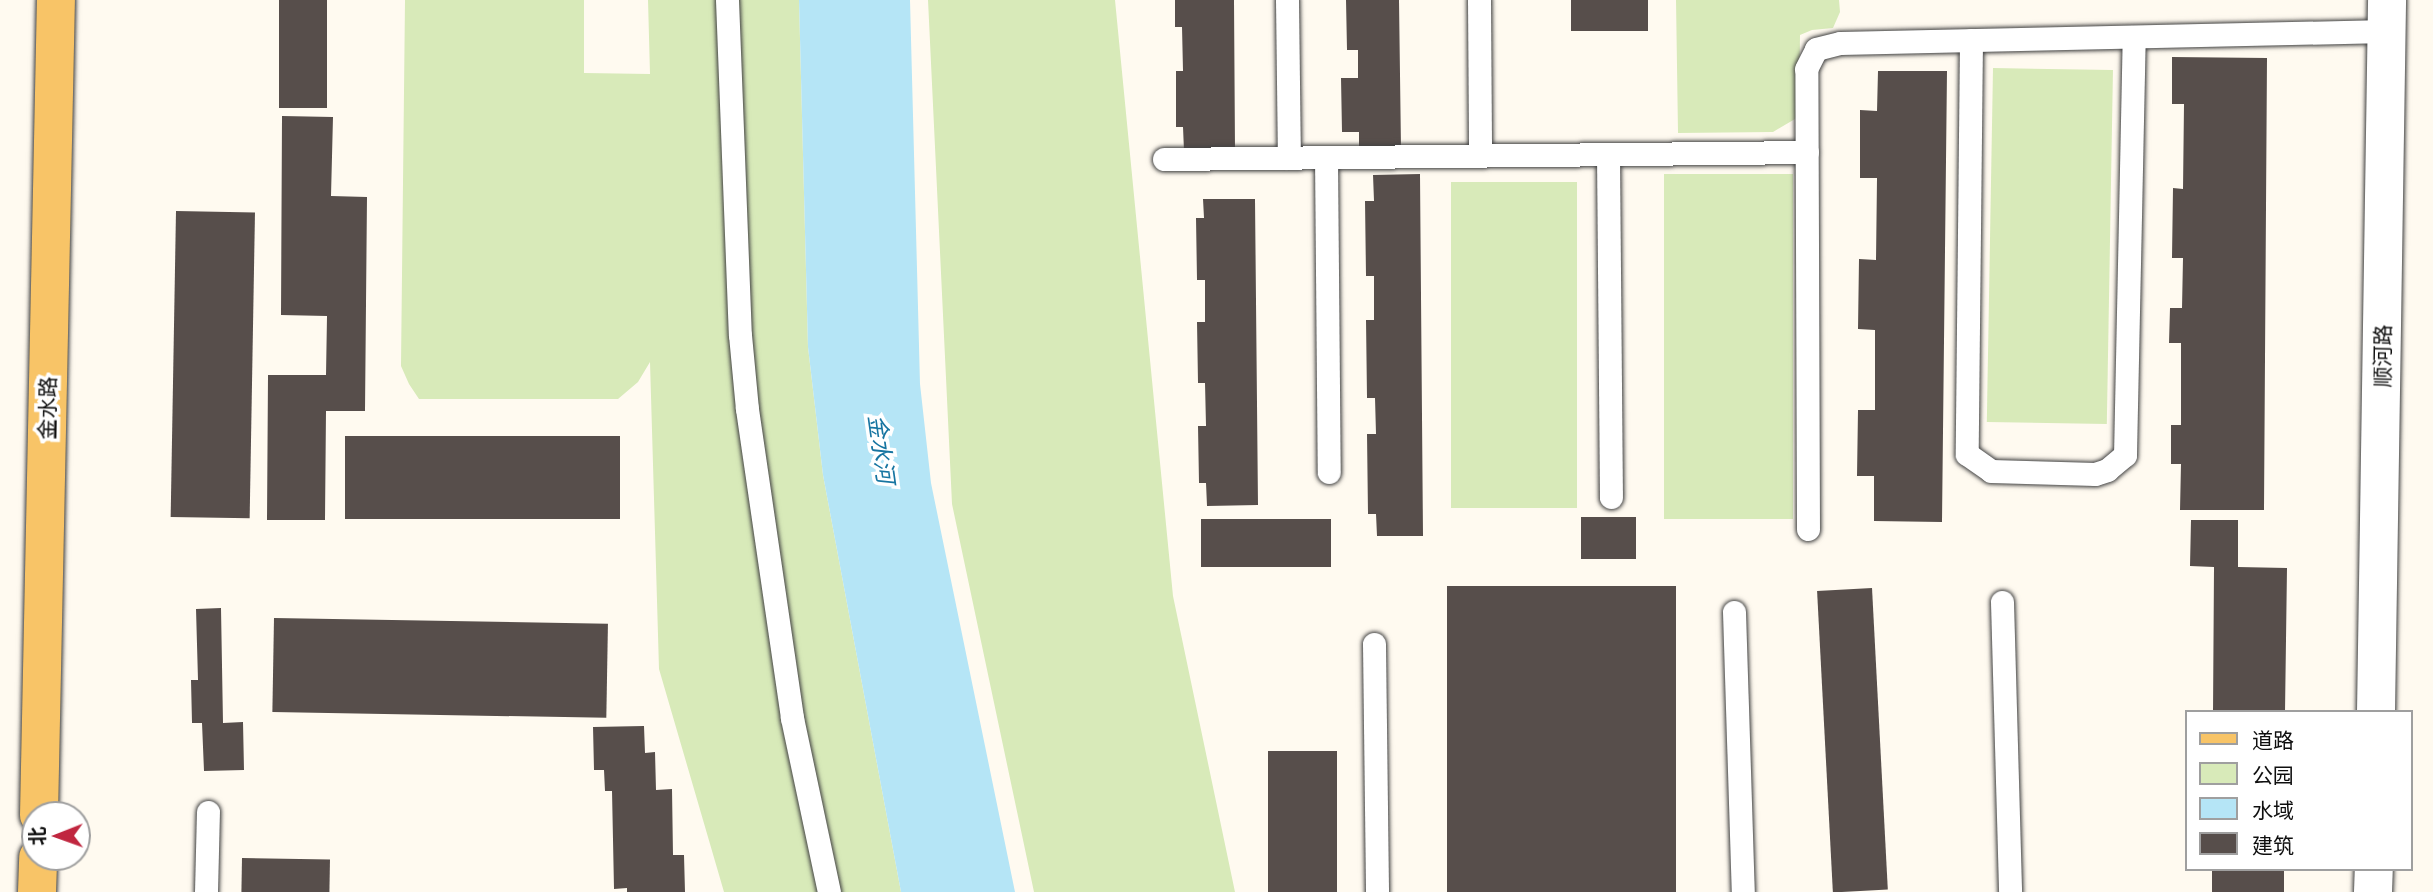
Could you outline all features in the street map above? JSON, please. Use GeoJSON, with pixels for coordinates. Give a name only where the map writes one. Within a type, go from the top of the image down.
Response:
{"type":"FeatureCollection","features":[{"type":"Feature","properties":{"kind":"main road","name":"金水路"},"geometry":{"type":"LineString","coordinates":[[39,801],[56,0]]}},
{"type":"Feature","properties":{"kind":"main road"},"geometry":{"type":"LineString","coordinates":[[37,892],[38,871]]}},
{"type":"Feature","properties":{"kind":"street","name":"顺河路"},"geometry":{"type":"LineString","coordinates":[[2376,710],[2387,15]]}},
{"type":"Feature","properties":{"kind":"street"},"geometry":{"type":"LineString","coordinates":[[2373,892],[2374,871]]}},
{"type":"Feature","properties":{"kind":"lane"},"geometry":{"type":"LineString","coordinates":[[727,0],[740,335],[747,409],[792,718],[829,892]]}},
{"type":"Feature","properties":{"kind":"lane"},"geometry":{"type":"LineString","coordinates":[[1287,0],[1289,158]]}},
{"type":"Feature","properties":{"kind":"lane"},"geometry":{"type":"LineString","coordinates":[[1479,0],[1480,156]]}},
{"type":"Feature","properties":{"kind":"lane"},"geometry":{"type":"LineString","coordinates":[[1808,529],[1806,69],[1816,50],[1840,43],[2134,37],[2387,15]]}},
{"type":"Feature","properties":{"kind":"lane"},"geometry":{"type":"LineString","coordinates":[[1971,40],[1967,454],[1991,471],[2095,474],[2114,465],[2124,455],[2134,37]]}},
{"type":"Feature","properties":{"kind":"lane"},"geometry":{"type":"LineString","coordinates":[[1164,159],[1807,152]]}},
{"type":"Feature","properties":{"kind":"lane"},"geometry":{"type":"LineString","coordinates":[[1608,155],[1611,498]]}},
{"type":"Feature","properties":{"kind":"lane"},"geometry":{"type":"LineString","coordinates":[[1326,158],[1329,472]]}},
{"type":"Feature","properties":{"kind":"lane"},"geometry":{"type":"LineString","coordinates":[[2002,602],[2010,892]]}},
{"type":"Feature","properties":{"kind":"lane"},"geometry":{"type":"LineString","coordinates":[[1734,612],[1743,892]]}},
{"type":"Feature","properties":{"kind":"lane"},"geometry":{"type":"LineString","coordinates":[[1374,645],[1377,892]]}},
{"type":"Feature","properties":{"kind":"lane"},"geometry":{"type":"LineString","coordinates":[[206,892],[208,812]]}},
{"type":"Feature","properties":{"kind":"green space"},"geometry":{"type":"Polygon","coordinates":[[[405,0],[584,0],[584,73],[650,74],[648,0],[799,0],[808,347],[823,475],[901,892],[724,892],[659,669],[650,362],[638,382],[618,399],[419,399],[409,384],[401,366],[405,0]]]}},
{"type":"Feature","properties":{"kind":"green space"},"geometry":{"type":"Polygon","coordinates":[[[928,0],[1115,0],[1173,596],[1235,892],[1034,892],[952,504],[928,0]]]}},
{"type":"Feature","properties":{"kind":"green space"},"geometry":{"type":"Polygon","coordinates":[[[1676,0],[1839,0],[1840,12],[1833,28],[1812,30],[1800,35],[1799,111],[1795,119],[1773,132],[1678,133],[1676,0]]]}},
{"type":"Feature","properties":{"kind":"green space"},"geometry":{"type":"Polygon","coordinates":[[[1993,68],[2113,70],[2107,424],[1987,422],[1993,68]]]}},
{"type":"Feature","properties":{"kind":"green space"},"geometry":{"type":"Polygon","coordinates":[[[1664,174],[1793,174],[1793,519],[1664,519],[1664,174]]]}},
{"type":"Feature","properties":{"kind":"green space"},"geometry":{"type":"Polygon","coordinates":[[[1451,182],[1577,182],[1577,508],[1451,508],[1451,182]]]}},
{"type":"Feature","properties":{"kind":"water","name":"金水河"},"geometry":{"type":"Polygon","coordinates":[[[799,0],[910,0],[920,384],[931,483],[1015,892],[901,892],[823,475],[808,347],[799,0]]]}},
{"type":"Feature","properties":{"kind":"building"},"geometry":{"type":"Polygon","coordinates":[[[279,0],[327,0],[327,108],[279,108],[279,0]]]}},
{"type":"Feature","properties":{"kind":"building"},"geometry":{"type":"Polygon","coordinates":[[[1175,0],[1234,0],[1235,150],[1184,151],[1183,127],[1176,127],[1176,71],[1183,71],[1182,27],[1175,27],[1175,0]]]}},
{"type":"Feature","properties":{"kind":"building"},"geometry":{"type":"Polygon","coordinates":[[[1346,0],[1399,0],[1401,149],[1359,149],[1359,132],[1342,132],[1341,78],[1358,78],[1358,50],[1347,50],[1346,0]]]}},
{"type":"Feature","properties":{"kind":"building"},"geometry":{"type":"Polygon","coordinates":[[[1571,0],[1648,0],[1648,31],[1571,31],[1571,0]]]}},
{"type":"Feature","properties":{"kind":"building"},"geometry":{"type":"Polygon","coordinates":[[[2172,57],[2267,58],[2264,510],[2180,510],[2181,464],[2171,464],[2171,425],[2181,425],[2181,343],[2169,343],[2170,308],[2182,308],[2183,258],[2172,258],[2173,188],[2183,189],[2184,104],[2172,104],[2172,57]]]}},
{"type":"Feature","properties":{"kind":"building"},"geometry":{"type":"Polygon","coordinates":[[[1878,71],[1947,71],[1942,522],[1874,521],[1874,476],[1857,476],[1858,410],[1875,410],[1875,330],[1858,329],[1859,259],[1876,260],[1877,178],[1860,178],[1860,110],[1877,111],[1878,71]]]}},
{"type":"Feature","properties":{"kind":"building"},"geometry":{"type":"Polygon","coordinates":[[[282,116],[333,117],[331,196],[367,197],[365,411],[326,411],[325,520],[267,520],[268,375],[326,375],[327,316],[281,315],[282,116]]]}},
{"type":"Feature","properties":{"kind":"building"},"geometry":{"type":"Polygon","coordinates":[[[1420,174],[1423,536],[1377,536],[1376,514],[1368,514],[1367,434],[1376,434],[1375,398],[1367,398],[1366,320],[1374,320],[1374,276],[1366,276],[1365,201],[1374,201],[1373,175],[1420,174]]]}},
{"type":"Feature","properties":{"kind":"building"},"geometry":{"type":"Polygon","coordinates":[[[1203,199],[1255,199],[1258,505],[1207,506],[1206,483],[1199,483],[1198,426],[1206,426],[1205,383],[1198,383],[1197,322],[1205,322],[1205,280],[1197,280],[1196,218],[1204,218],[1203,199]]]}},
{"type":"Feature","properties":{"kind":"building"},"geometry":{"type":"Polygon","coordinates":[[[176,211],[255,212],[250,518],[171,517],[176,211]]]}},
{"type":"Feature","properties":{"kind":"building"},"geometry":{"type":"Polygon","coordinates":[[[345,436],[620,436],[620,519],[345,519],[345,436]]]}},
{"type":"Feature","properties":{"kind":"building"},"geometry":{"type":"Polygon","coordinates":[[[1581,517],[1636,517],[1636,559],[1581,559],[1581,517]]]}},
{"type":"Feature","properties":{"kind":"building"},"geometry":{"type":"Polygon","coordinates":[[[1201,519],[1331,519],[1331,567],[1201,567],[1201,519]]]}},
{"type":"Feature","properties":{"kind":"building"},"geometry":{"type":"Polygon","coordinates":[[[2191,520],[2238,520],[2238,567],[2287,568],[2285,710],[2213,710],[2214,567],[2190,566],[2191,520]]]}},
{"type":"Feature","properties":{"kind":"building"},"geometry":{"type":"Polygon","coordinates":[[[1447,586],[1676,586],[1676,892],[1447,892],[1447,586]]]}},
{"type":"Feature","properties":{"kind":"building"},"geometry":{"type":"Polygon","coordinates":[[[1872,588],[1888,890],[1833,892],[1817,591],[1872,588]]]}},
{"type":"Feature","properties":{"kind":"building"},"geometry":{"type":"Polygon","coordinates":[[[221,608],[223,723],[243,722],[244,770],[204,771],[202,723],[192,723],[191,680],[198,680],[196,609],[221,608]]]}},
{"type":"Feature","properties":{"kind":"building"},"geometry":{"type":"Polygon","coordinates":[[[274,618],[608,624],[606,718],[272,712],[274,618]]]}},
{"type":"Feature","properties":{"kind":"building"},"geometry":{"type":"Polygon","coordinates":[[[644,726],[645,753],[655,752],[656,790],[672,789],[673,855],[684,855],[685,892],[627,892],[627,888],[614,889],[612,791],[605,791],[604,770],[594,770],[593,727],[644,726]]]}},
{"type":"Feature","properties":{"kind":"building"},"geometry":{"type":"Polygon","coordinates":[[[1268,751],[1337,751],[1337,892],[1268,892],[1268,751]]]}},
{"type":"Feature","properties":{"kind":"building"},"geometry":{"type":"Polygon","coordinates":[[[242,858],[330,860],[329,892],[241,892],[242,858]]]}},
{"type":"Feature","properties":{"kind":"building"},"geometry":{"type":"Polygon","coordinates":[[[2212,871],[2284,871],[2284,892],[2212,892],[2212,871]]]}}]}
